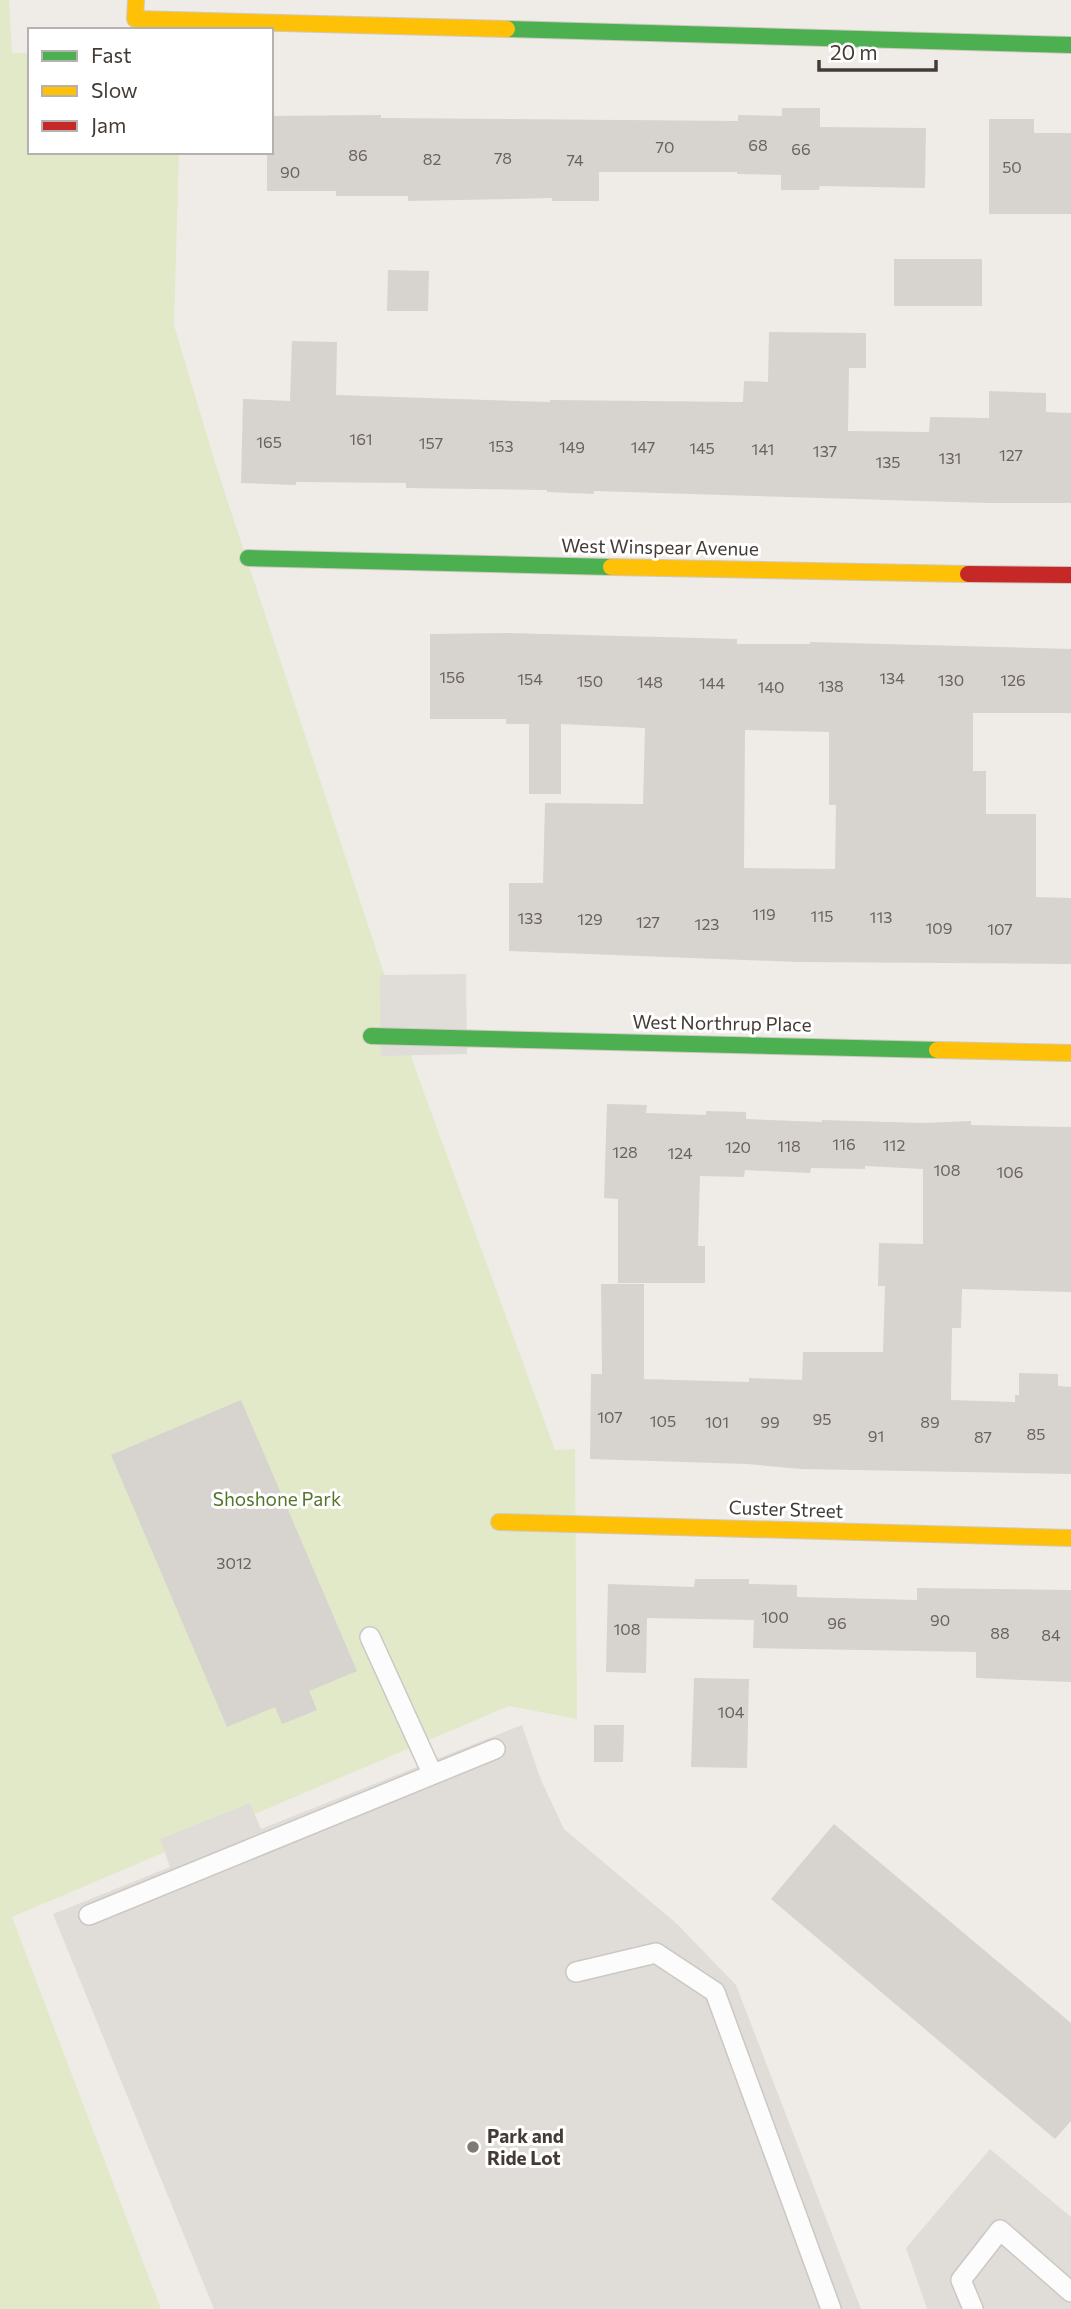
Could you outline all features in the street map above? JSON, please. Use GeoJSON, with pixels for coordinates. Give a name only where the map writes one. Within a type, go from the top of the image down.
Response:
{"type":"FeatureCollection","features":[{"type":"Feature","properties":{"kind":"street"},"geometry":{"type":"LineString","coordinates":[[136,0],[135,19],[1071,45]]}},
{"type":"Feature","properties":{"kind":"street","name":"West Winspear Avenue"},"geometry":{"type":"LineString","coordinates":[[248,558],[746,571],[1071,575]]}},
{"type":"Feature","properties":{"kind":"street","name":"West Northrup Place"},"geometry":{"type":"LineString","coordinates":[[371,1036],[1071,1053]]}},
{"type":"Feature","properties":{"kind":"street","name":"Custer Street"},"geometry":{"type":"LineString","coordinates":[[499,1522],[1071,1538]]}},
{"type":"Feature","properties":{"kind":"lane"},"geometry":{"type":"LineString","coordinates":[[370,1637],[432,1773]]}},
{"type":"Feature","properties":{"kind":"lane"},"geometry":{"type":"LineString","coordinates":[[89,1915],[495,1749]]}},
{"type":"Feature","properties":{"kind":"lane"},"geometry":{"type":"LineString","coordinates":[[576,1972],[656,1953],[715,1992],[831,2309]]}},
{"type":"Feature","properties":{"kind":"lane"},"geometry":{"type":"LineString","coordinates":[[973,2309],[961,2280],[1000,2230],[1071,2292]]}},
{"type":"Feature","properties":{"kind":"green space","name":"Shoshone Park"},"geometry":{"type":"Polygon","coordinates":[[[0,0],[9,0],[12,53],[28,53],[28,154],[179,154],[174,325],[217,469],[419,1079],[555,1450],[575,1449],[577,1719],[509,1706],[12,1917],[161,2309],[0,2309],[0,0]]]}},
{"type":"Feature","properties":{"kind":"shaded area"},"geometry":{"type":"Polygon","coordinates":[[[466,974],[467,1054],[381,1056],[380,975],[466,974]]]}},
{"type":"Feature","properties":{"kind":"shaded area","name":"Park and Ride Lot"},"geometry":{"type":"Polygon","coordinates":[[[522,1725],[541,1780],[564,1829],[676,1923],[736,1985],[861,2309],[214,2309],[53,1914],[170,1867],[160,1839],[250,1803],[261,1829],[522,1725]]]}},
{"type":"Feature","properties":{"kind":"shaded area"},"geometry":{"type":"Polygon","coordinates":[[[990,2149],[1071,2217],[1071,2309],[927,2309],[906,2248],[990,2149]]]}},
{"type":"Feature","properties":{"kind":"building"},"geometry":{"type":"Polygon","coordinates":[[[782,108],[820,108],[820,127],[926,128],[925,188],[820,186],[819,190],[781,190],[781,175],[737,172],[599,172],[599,201],[552,201],[552,198],[408,201],[408,196],[336,196],[336,191],[267,191],[267,154],[273,154],[273,116],[381,115],[381,118],[738,121],[738,115],[782,116],[782,108]]]}},
{"type":"Feature","properties":{"kind":"building"},"geometry":{"type":"Polygon","coordinates":[[[989,119],[1034,119],[1034,133],[1071,133],[1071,214],[989,214],[989,119]]]}},
{"type":"Feature","properties":{"kind":"building"},"geometry":{"type":"Polygon","coordinates":[[[894,259],[982,259],[982,306],[894,306],[894,259]]]}},
{"type":"Feature","properties":{"kind":"building"},"geometry":{"type":"Polygon","coordinates":[[[388,270],[429,271],[428,311],[387,311],[388,270]]]}},
{"type":"Feature","properties":{"kind":"building"},"geometry":{"type":"Polygon","coordinates":[[[769,332],[866,333],[866,368],[849,368],[848,431],[929,432],[930,417],[989,418],[989,391],[1046,393],[1046,412],[1071,413],[1071,503],[987,503],[594,491],[594,494],[547,490],[406,488],[406,483],[241,483],[243,399],[290,401],[292,341],[337,342],[336,395],[550,402],[743,402],[744,381],[768,382],[769,332]]]}},
{"type":"Feature","properties":{"kind":"building"},"geometry":{"type":"Polygon","coordinates":[[[507,633],[737,639],[737,644],[810,642],[1071,649],[1071,713],[973,713],[973,771],[986,771],[986,814],[1036,814],[1036,897],[1071,898],[1071,964],[799,962],[509,951],[509,883],[543,883],[545,803],[643,804],[645,728],[561,724],[561,794],[529,794],[529,724],[506,724],[506,719],[430,719],[430,634],[507,633]],[[745,730],[744,868],[835,869],[836,805],[829,805],[829,732],[745,730]]]}},
{"type":"Feature","properties":{"kind":"building"},"geometry":{"type":"Polygon","coordinates":[[[607,1104],[647,1105],[646,1113],[706,1115],[706,1111],[746,1112],[746,1119],[923,1123],[971,1121],[971,1125],[1071,1127],[1071,1292],[962,1289],[961,1328],[952,1328],[951,1400],[1015,1402],[1015,1395],[1019,1395],[1019,1373],[1058,1374],[1058,1386],[1071,1387],[1071,1474],[801,1469],[747,1464],[590,1459],[591,1374],[602,1374],[601,1284],[644,1284],[644,1379],[749,1382],[749,1378],[802,1380],[803,1352],[883,1352],[885,1286],[878,1286],[879,1243],[923,1244],[923,1169],[865,1166],[865,1169],[811,1168],[810,1173],[745,1170],[744,1177],[700,1176],[698,1246],[705,1246],[705,1283],[618,1283],[618,1199],[604,1198],[607,1104]]]}},
{"type":"Feature","properties":{"kind":"building"},"geometry":{"type":"Polygon","coordinates":[[[241,1400],[357,1671],[309,1691],[317,1710],[282,1724],[275,1707],[227,1727],[111,1455],[241,1400]]]}},
{"type":"Feature","properties":{"kind":"building"},"geometry":{"type":"Polygon","coordinates":[[[695,1579],[749,1579],[749,1584],[797,1585],[797,1597],[917,1600],[917,1588],[1071,1590],[1071,1682],[976,1678],[976,1652],[753,1648],[754,1620],[647,1618],[646,1673],[606,1672],[608,1584],[694,1587],[695,1579]]]}},
{"type":"Feature","properties":{"kind":"building"},"geometry":{"type":"Polygon","coordinates":[[[694,1678],[749,1679],[747,1768],[691,1767],[694,1678]]]}},
{"type":"Feature","properties":{"kind":"building"},"geometry":{"type":"Polygon","coordinates":[[[594,1725],[624,1725],[623,1762],[594,1762],[594,1725]]]}},
{"type":"Feature","properties":{"kind":"building"},"geometry":{"type":"Polygon","coordinates":[[[834,1824],[1071,2023],[1071,2121],[1055,2139],[771,1899],[834,1824]]]}},
{"type":"Feature","properties":{"kind":"traffic: fast"},"geometry":{"type":"LineString","coordinates":[[507,29],[1071,45]]}},
{"type":"Feature","properties":{"kind":"traffic: fast"},"geometry":{"type":"LineString","coordinates":[[248,558],[611,567]]}},
{"type":"Feature","properties":{"kind":"traffic: fast"},"geometry":{"type":"LineString","coordinates":[[371,1036],[937,1050]]}},
{"type":"Feature","properties":{"kind":"traffic: slow"},"geometry":{"type":"LineString","coordinates":[[136,0],[135,19],[507,29]]}},
{"type":"Feature","properties":{"kind":"traffic: slow"},"geometry":{"type":"LineString","coordinates":[[611,567],[968,574]]}},
{"type":"Feature","properties":{"kind":"traffic: slow"},"geometry":{"type":"LineString","coordinates":[[937,1050],[1071,1053]]}},
{"type":"Feature","properties":{"kind":"traffic: slow"},"geometry":{"type":"LineString","coordinates":[[499,1522],[1071,1538]]}},
{"type":"Feature","properties":{"kind":"traffic: jam"},"geometry":{"type":"LineString","coordinates":[[968,574],[1071,575]]}},
{"type":"Feature","properties":{"kind":"place","name":"Park and Ride Lot"},"geometry":{"type":"Point","coordinates":[473,2147]}}]}
